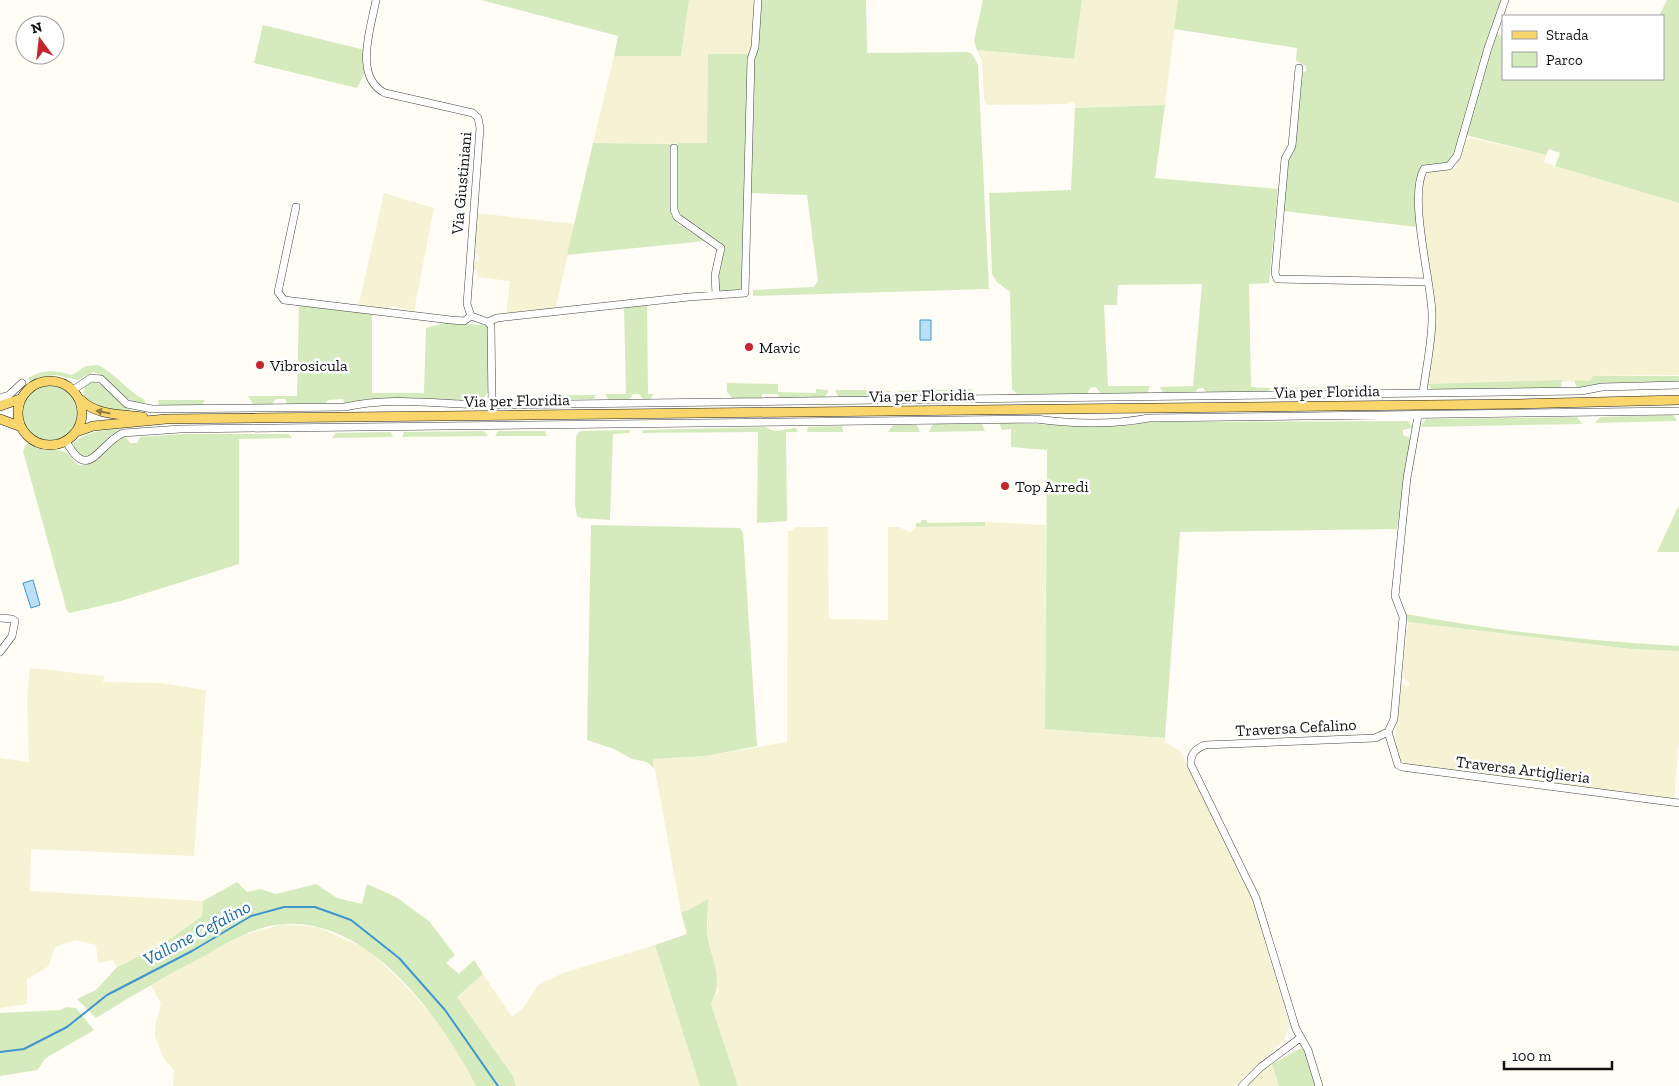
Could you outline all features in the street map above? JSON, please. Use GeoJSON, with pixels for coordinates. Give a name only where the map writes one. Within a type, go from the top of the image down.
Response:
{"type":"FeatureCollection","features":[{"type":"Feature","properties":{"kind":"main road"},"geometry":{"type":"LineString","coordinates":[[44,381],[60,382],[73,390],[89,408],[101,412],[166,419],[93,426],[76,432],[66,441],[55,445],[39,444],[25,435],[20,426],[17,412],[20,399],[26,390],[44,381]]}},
{"type":"Feature","properties":{"kind":"main road"},"geometry":{"type":"LineString","coordinates":[[76,432],[82,416],[79,398]]}},
{"type":"Feature","properties":{"kind":"main road"},"geometry":{"type":"LineString","coordinates":[[0,406],[20,399]]}},
{"type":"Feature","properties":{"kind":"main road","name":"Via per Floridia"},"geometry":{"type":"LineString","coordinates":[[166,419],[1518,404],[1679,400]]}},
{"type":"Feature","properties":{"kind":"main road"},"geometry":{"type":"LineString","coordinates":[[0,419],[20,426]]}},
{"type":"Feature","properties":{"kind":"street","name":"Via Giustiniani"},"geometry":{"type":"LineString","coordinates":[[376,0],[367,63],[369,78],[373,85],[385,93],[473,113],[478,118],[480,128],[467,277],[467,304],[471,316]]}},
{"type":"Feature","properties":{"kind":"street"},"geometry":{"type":"LineString","coordinates":[[296,207],[278,292],[284,300],[451,320],[464,321],[471,316],[488,322],[497,318],[716,294],[746,293],[751,59],[755,47],[758,0]]}},
{"type":"Feature","properties":{"kind":"street"},"geometry":{"type":"LineString","coordinates":[[1423,393],[1432,323],[1420,226],[1420,179],[1424,170],[1449,166],[1457,156],[1505,0]]}},
{"type":"Feature","properties":{"kind":"street"},"geometry":{"type":"LineString","coordinates":[[1299,68],[1292,146],[1286,159],[1275,273],[1278,279],[1428,282]]}},
{"type":"Feature","properties":{"kind":"street"},"geometry":{"type":"LineString","coordinates":[[674,148],[674,210],[677,217],[721,248],[715,275],[716,294]]}},
{"type":"Feature","properties":{"kind":"street"},"geometry":{"type":"LineString","coordinates":[[488,322],[492,332],[492,405]]}},
{"type":"Feature","properties":{"kind":"street"},"geometry":{"type":"LineString","coordinates":[[73,390],[92,378],[101,379],[127,404],[152,409],[345,407],[366,402],[431,402],[451,405],[492,405],[1581,392],[1602,387],[1679,385]]}},
{"type":"Feature","properties":{"kind":"street"},"geometry":{"type":"LineString","coordinates":[[0,398],[9,395],[22,383]]}},
{"type":"Feature","properties":{"kind":"street"},"geometry":{"type":"LineString","coordinates":[[66,441],[76,458],[82,461],[94,458],[116,436],[180,429],[1036,419],[1063,423],[1117,422],[1149,418],[1418,416],[1679,411]]}},
{"type":"Feature","properties":{"kind":"street"},"geometry":{"type":"LineString","coordinates":[[1388,732],[1394,719],[1403,617],[1395,596],[1407,478],[1418,416]]}},
{"type":"Feature","properties":{"kind":"street"},"geometry":{"type":"LineString","coordinates":[[0,618],[12,618],[15,621],[12,636],[0,652]]}},
{"type":"Feature","properties":{"kind":"street","name":"Traversa Artiglieria"},"geometry":{"type":"LineString","coordinates":[[1388,732],[1394,745],[1398,765],[1402,767],[1679,803]]}},
{"type":"Feature","properties":{"kind":"street","name":"Traversa Cefalino"},"geometry":{"type":"LineString","coordinates":[[1300,1038],[1256,898],[1191,765],[1191,759],[1197,748],[1205,745],[1375,738],[1388,732]]}},
{"type":"Feature","properties":{"kind":"street"},"geometry":{"type":"LineString","coordinates":[[1242,1086],[1261,1067],[1300,1038],[1308,1050],[1319,1086]]}},
{"type":"Feature","properties":{"kind":"shaded area"},"geometry":{"type":"Polygon","coordinates":[[[689,0],[755,0],[751,54],[708,55],[707,144],[593,143],[614,56],[681,56],[689,0]]]}},
{"type":"Feature","properties":{"kind":"shaded area"},"geometry":{"type":"Polygon","coordinates":[[[1082,0],[1178,0],[1165,105],[1076,108],[1073,101],[1067,104],[987,105],[984,99],[982,61],[977,50],[1074,59],[1082,0]]]}},
{"type":"Feature","properties":{"kind":"shaded area"},"geometry":{"type":"Polygon","coordinates":[[[1468,137],[1546,155],[1544,162],[1555,166],[1679,203],[1679,375],[1593,376],[1590,381],[1427,384],[1436,312],[1422,226],[1423,179],[1430,171],[1456,168],[1464,142],[1467,141],[1468,137]]]}},
{"type":"Feature","properties":{"kind":"shaded area"},"geometry":{"type":"Polygon","coordinates":[[[384,193],[434,208],[414,311],[390,306],[388,312],[358,308],[384,193]]]}},
{"type":"Feature","properties":{"kind":"shaded area"},"geometry":{"type":"Polygon","coordinates":[[[475,213],[575,224],[555,310],[506,315],[510,281],[477,277],[477,270],[471,270],[471,263],[479,260],[479,256],[474,252],[475,213]]]}},
{"type":"Feature","properties":{"kind":"shaded area"},"geometry":{"type":"Polygon","coordinates":[[[985,522],[1046,525],[1045,729],[1165,738],[1165,742],[1180,751],[1251,895],[1289,1023],[1284,1040],[1235,1086],[738,1086],[711,1004],[718,992],[717,974],[708,937],[708,900],[681,912],[653,759],[706,756],[787,742],[788,531],[793,531],[794,527],[828,527],[829,619],[888,620],[888,527],[899,527],[910,532],[916,527],[984,526],[985,522]]]}},
{"type":"Feature","properties":{"kind":"shaded area"},"geometry":{"type":"Polygon","coordinates":[[[1408,622],[1631,649],[1679,651],[1679,741],[1674,800],[1401,764],[1395,735],[1401,683],[1408,687],[1410,683],[1402,677],[1408,622]]]}},
{"type":"Feature","properties":{"kind":"shaded area"},"geometry":{"type":"Polygon","coordinates":[[[30,668],[104,676],[103,682],[160,683],[206,690],[194,856],[31,849],[30,891],[203,901],[202,916],[162,945],[117,967],[113,960],[98,963],[96,945],[75,940],[55,947],[49,966],[27,979],[27,1004],[0,1008],[0,758],[29,762],[27,696],[30,668]]]}},
{"type":"Feature","properties":{"kind":"shaded area"},"geometry":{"type":"Polygon","coordinates":[[[283,924],[317,927],[367,949],[400,980],[436,1019],[460,1055],[476,1086],[173,1086],[174,1070],[164,1059],[155,1036],[155,1027],[161,1004],[150,984],[243,935],[283,924]]]}},
{"type":"Feature","properties":{"kind":"shaded area"},"geometry":{"type":"Polygon","coordinates":[[[655,945],[700,1086],[516,1086],[513,1076],[457,997],[483,974],[512,1017],[524,1007],[538,985],[563,973],[655,945]]]}},
{"type":"Feature","properties":{"kind":"shaded area"},"geometry":{"type":"Polygon","coordinates":[[[1272,1064],[1279,1086],[1247,1086],[1264,1070],[1272,1064]]]}},
{"type":"Feature","properties":{"kind":"green space"},"geometry":{"type":"Polygon","coordinates":[[[481,0],[689,0],[681,56],[614,56],[618,36],[481,0]]]}},
{"type":"Feature","properties":{"kind":"green space"},"geometry":{"type":"Polygon","coordinates":[[[761,0],[866,0],[867,53],[967,52],[972,54],[978,65],[989,289],[753,296],[753,290],[814,287],[818,281],[807,195],[749,193],[753,59],[761,0]]]}},
{"type":"Feature","properties":{"kind":"green space"},"geometry":{"type":"Polygon","coordinates":[[[983,0],[1082,0],[1074,59],[977,50],[974,41],[983,0]]]}},
{"type":"Feature","properties":{"kind":"green space"},"geometry":{"type":"Polygon","coordinates":[[[1178,0],[1503,0],[1455,155],[1450,163],[1423,168],[1416,227],[1283,211],[1288,160],[1301,74],[1306,71],[1306,66],[1296,61],[1297,48],[1174,29],[1178,0]]]}},
{"type":"Feature","properties":{"kind":"green space"},"geometry":{"type":"Polygon","coordinates":[[[1667,0],[1679,0],[1679,203],[1555,166],[1560,153],[1549,149],[1546,155],[1465,135],[1497,32],[1502,37],[1502,80],[1664,80],[1664,15],[1660,15],[1667,0]]]}},
{"type":"Feature","properties":{"kind":"green space"},"geometry":{"type":"Polygon","coordinates":[[[263,25],[365,50],[364,75],[357,88],[254,63],[263,25]]]}},
{"type":"Feature","properties":{"kind":"green space"},"geometry":{"type":"Polygon","coordinates":[[[708,54],[751,54],[744,291],[718,292],[717,276],[723,247],[696,225],[682,220],[676,208],[678,143],[707,143],[708,54]]]}},
{"type":"Feature","properties":{"kind":"green space"},"geometry":{"type":"Polygon","coordinates":[[[1165,105],[1155,178],[1278,189],[1269,283],[1249,284],[1251,387],[1271,388],[1267,392],[1207,393],[1203,388],[1199,388],[1194,393],[1163,393],[1160,387],[1193,386],[1202,284],[1118,285],[1117,305],[1104,305],[1108,386],[1150,386],[1147,394],[1101,394],[1096,387],[1090,388],[1087,394],[1018,395],[1012,389],[1010,292],[997,282],[992,274],[989,193],[1071,190],[1075,108],[1165,105]]]}},
{"type":"Feature","properties":{"kind":"green space"},"geometry":{"type":"Polygon","coordinates":[[[593,143],[671,144],[673,217],[678,224],[705,241],[567,255],[593,143]]]}},
{"type":"Feature","properties":{"kind":"green space"},"geometry":{"type":"Polygon","coordinates":[[[299,304],[372,314],[372,393],[424,393],[426,328],[444,323],[485,325],[488,327],[490,388],[482,402],[367,399],[344,403],[343,399],[328,400],[326,403],[287,404],[285,399],[276,399],[272,404],[253,404],[248,396],[297,396],[299,304]]]}},
{"type":"Feature","properties":{"kind":"green space"},"geometry":{"type":"Polygon","coordinates":[[[647,304],[648,394],[654,394],[650,399],[643,399],[639,394],[633,394],[630,399],[608,399],[605,394],[626,394],[624,306],[647,304]]]}},
{"type":"Feature","properties":{"kind":"green space"},"geometry":{"type":"Polygon","coordinates":[[[98,365],[145,400],[144,405],[130,400],[101,375],[94,372],[77,380],[56,375],[40,377],[30,382],[28,378],[49,371],[72,375],[86,366],[98,365]]]}},
{"type":"Feature","properties":{"kind":"green space"},"geometry":{"type":"Polygon","coordinates":[[[1593,376],[1679,376],[1679,382],[1604,383],[1577,388],[1574,380],[1590,381],[1593,376]]]}},
{"type":"Feature","properties":{"kind":"green space"},"geometry":{"type":"Polygon","coordinates":[[[1562,380],[1561,388],[1432,390],[1427,384],[1562,380]]]}},
{"type":"Feature","properties":{"kind":"green space"},"geometry":{"type":"Polygon","coordinates":[[[92,382],[102,385],[131,411],[103,408],[90,403],[83,393],[85,386],[92,382]]]}},
{"type":"Feature","properties":{"kind":"green space"},"geometry":{"type":"Polygon","coordinates":[[[727,383],[778,384],[778,392],[816,393],[816,389],[829,390],[824,398],[779,398],[778,394],[762,394],[762,399],[733,399],[727,392],[727,383]]]}},
{"type":"Feature","properties":{"kind":"green space"},"geometry":{"type":"Polygon","coordinates":[[[44,385],[56,385],[66,389],[74,397],[78,413],[74,429],[66,437],[56,441],[44,441],[34,437],[26,429],[22,419],[22,407],[26,397],[34,389],[44,385]]]}},
{"type":"Feature","properties":{"kind":"green space"},"geometry":{"type":"Polygon","coordinates":[[[1374,386],[1371,391],[1282,392],[1280,388],[1374,386]]]}},
{"type":"Feature","properties":{"kind":"green space"},"geometry":{"type":"Polygon","coordinates":[[[973,389],[968,396],[900,397],[898,391],[973,389]]]}},
{"type":"Feature","properties":{"kind":"green space"},"geometry":{"type":"Polygon","coordinates":[[[835,390],[891,391],[887,397],[839,398],[835,390]]]}},
{"type":"Feature","properties":{"kind":"green space"},"geometry":{"type":"Polygon","coordinates":[[[541,395],[596,395],[594,399],[545,400],[541,395]]]}},
{"type":"Feature","properties":{"kind":"green space"},"geometry":{"type":"Polygon","coordinates":[[[158,400],[205,400],[202,405],[159,405],[158,400]]]}},
{"type":"Feature","properties":{"kind":"green space"},"geometry":{"type":"Polygon","coordinates":[[[1673,415],[1677,421],[1595,423],[1600,417],[1673,415]]]}},
{"type":"Feature","properties":{"kind":"green space"},"geometry":{"type":"Polygon","coordinates":[[[1577,417],[1582,424],[1420,427],[1426,419],[1577,417]]]}},
{"type":"Feature","properties":{"kind":"green space"},"geometry":{"type":"Polygon","coordinates":[[[1408,421],[1413,428],[1403,430],[1403,435],[1411,438],[1397,529],[1180,532],[1165,738],[1045,729],[1047,450],[1011,447],[1011,429],[1002,430],[999,423],[1112,426],[1150,422],[1408,421]]]}},
{"type":"Feature","properties":{"kind":"green space"},"geometry":{"type":"Polygon","coordinates":[[[933,424],[982,424],[985,431],[929,432],[933,424]]]}},
{"type":"Feature","properties":{"kind":"green space"},"geometry":{"type":"Polygon","coordinates":[[[893,425],[917,425],[920,432],[888,432],[893,425]]]}},
{"type":"Feature","properties":{"kind":"green space"},"geometry":{"type":"Polygon","coordinates":[[[842,426],[843,432],[807,432],[808,427],[842,426]]]}},
{"type":"Feature","properties":{"kind":"green space"},"geometry":{"type":"Polygon","coordinates":[[[766,427],[773,431],[796,428],[798,432],[786,432],[787,521],[757,523],[758,432],[642,433],[643,430],[766,427]]]}},
{"type":"Feature","properties":{"kind":"green space"},"geometry":{"type":"Polygon","coordinates":[[[120,429],[93,454],[83,457],[74,449],[74,442],[85,435],[120,429]]]}},
{"type":"Feature","properties":{"kind":"green space"},"geometry":{"type":"Polygon","coordinates":[[[630,430],[629,433],[613,434],[610,520],[581,518],[577,516],[575,505],[576,436],[580,431],[630,430]]]}},
{"type":"Feature","properties":{"kind":"green space"},"geometry":{"type":"Polygon","coordinates":[[[484,431],[488,436],[402,437],[404,432],[484,431]]]}},
{"type":"Feature","properties":{"kind":"green space"},"geometry":{"type":"Polygon","coordinates":[[[498,431],[545,431],[547,436],[495,436],[498,431]]]}},
{"type":"Feature","properties":{"kind":"green space"},"geometry":{"type":"Polygon","coordinates":[[[391,432],[393,437],[332,438],[336,433],[391,432]]]}},
{"type":"Feature","properties":{"kind":"green space"},"geometry":{"type":"Polygon","coordinates":[[[184,434],[289,434],[292,438],[239,439],[239,564],[121,601],[70,613],[67,611],[23,451],[28,442],[43,450],[58,450],[68,453],[78,465],[85,465],[97,460],[121,437],[125,436],[130,443],[137,443],[140,437],[184,434]]]}},
{"type":"Feature","properties":{"kind":"green space"},"geometry":{"type":"Polygon","coordinates":[[[1679,505],[1679,552],[1657,552],[1679,505]]]}},
{"type":"Feature","properties":{"kind":"green space"},"geometry":{"type":"Polygon","coordinates":[[[922,520],[926,520],[927,523],[985,522],[985,526],[916,527],[916,523],[920,523],[922,520]]]}},
{"type":"Feature","properties":{"kind":"green space"},"geometry":{"type":"Polygon","coordinates":[[[591,525],[740,528],[743,533],[757,746],[706,756],[653,759],[654,768],[647,762],[632,759],[614,749],[587,740],[591,525]]]}},
{"type":"Feature","properties":{"kind":"green space"},"geometry":{"type":"Polygon","coordinates":[[[1406,614],[1542,634],[1679,646],[1679,651],[1631,649],[1408,622],[1406,614]]]}},
{"type":"Feature","properties":{"kind":"green space"},"geometry":{"type":"Polygon","coordinates":[[[237,882],[247,892],[260,889],[276,894],[316,884],[337,898],[362,904],[367,884],[396,897],[429,921],[455,955],[446,963],[459,974],[474,960],[483,974],[457,997],[513,1076],[516,1086],[476,1086],[444,1032],[400,978],[374,955],[346,937],[316,926],[284,924],[253,931],[176,971],[96,1018],[77,999],[96,990],[117,967],[162,945],[202,916],[203,901],[237,882]]]}},
{"type":"Feature","properties":{"kind":"green space"},"geometry":{"type":"Polygon","coordinates":[[[708,899],[707,934],[717,980],[715,996],[711,1004],[738,1086],[700,1086],[655,945],[687,934],[681,912],[689,910],[708,899]]]}},
{"type":"Feature","properties":{"kind":"green space"},"geometry":{"type":"Polygon","coordinates":[[[66,1007],[76,1008],[94,1030],[46,1058],[37,1070],[0,1076],[0,1013],[61,1010],[66,1007]]]}},
{"type":"Feature","properties":{"kind":"green space"},"geometry":{"type":"Polygon","coordinates":[[[1301,1048],[1306,1052],[1316,1086],[1279,1086],[1272,1064],[1301,1048]]]}},
{"type":"Feature","properties":{"kind":"water"},"geometry":{"type":"Polygon","coordinates":[[[920,320],[931,320],[931,340],[920,340],[920,320]]]}},
{"type":"Feature","properties":{"kind":"water"},"geometry":{"type":"Polygon","coordinates":[[[33,580],[40,605],[31,608],[23,583],[33,580]]]}},
{"type":"Feature","properties":{"kind":"waterway","name":"Vallone Cefalino"},"geometry":{"type":"LineString","coordinates":[[0,1052],[24,1049],[67,1027],[107,995],[192,951],[251,916],[284,907],[315,907],[351,920],[399,958],[445,1010],[498,1086]]}},
{"type":"Feature","properties":{"kind":"place","name":"Mavic"},"geometry":{"type":"Point","coordinates":[749,347]}},
{"type":"Feature","properties":{"kind":"place","name":"Vibrosicula"},"geometry":{"type":"Point","coordinates":[260,365]}},
{"type":"Feature","properties":{"kind":"place","name":"Top Arredi"},"geometry":{"type":"Point","coordinates":[1005,486]}}]}
